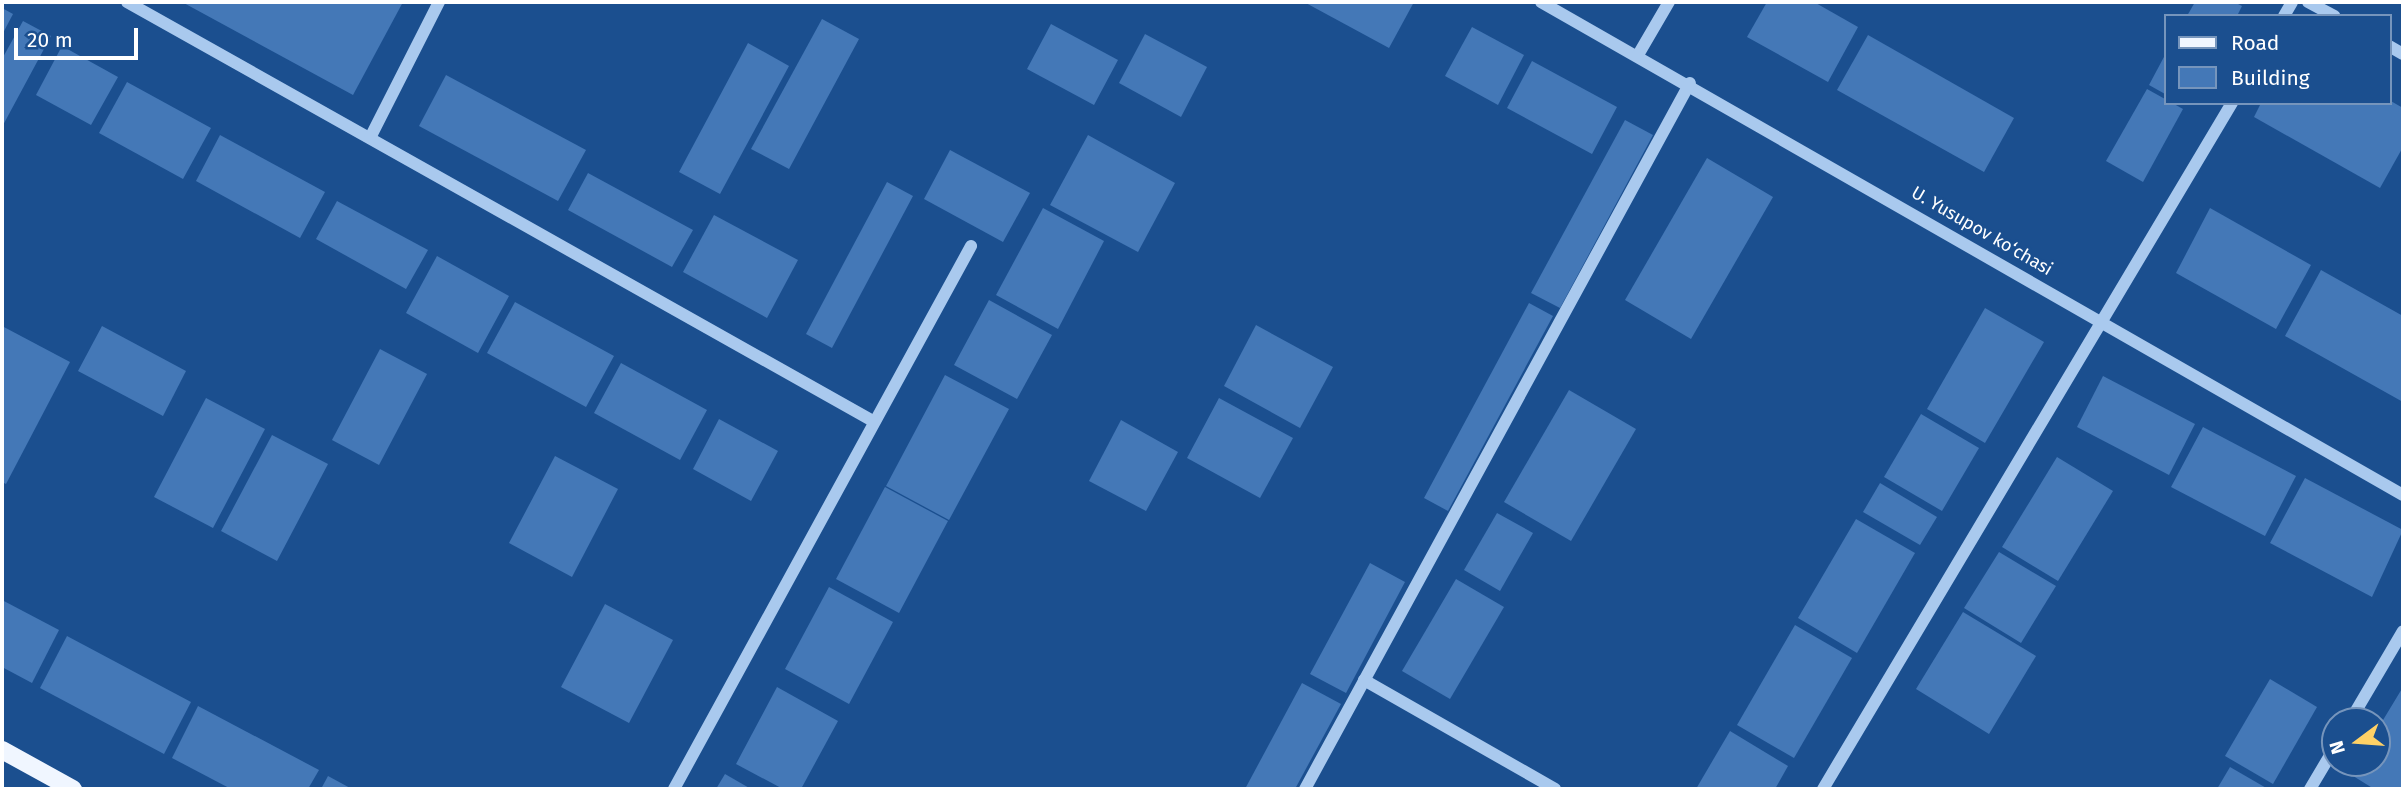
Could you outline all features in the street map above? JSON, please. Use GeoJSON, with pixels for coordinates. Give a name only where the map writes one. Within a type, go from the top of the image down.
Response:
{"type":"FeatureCollection","features":[{"type":"Feature","properties":{"kind":"main road"},"geometry":{"type":"LineString","coordinates":[[2,750],[73,789]]}},
{"type":"Feature","properties":{"kind":"street"},"geometry":{"type":"LineString","coordinates":[[127,2],[873,421]]}},
{"type":"Feature","properties":{"kind":"street"},"geometry":{"type":"LineString","coordinates":[[370,138],[439,2]]}},
{"type":"Feature","properties":{"kind":"street","name":"U. Yusupov ko‘chasi"},"geometry":{"type":"LineString","coordinates":[[1541,2],[1690,83],[2403,495]]}},
{"type":"Feature","properties":{"kind":"street"},"geometry":{"type":"LineString","coordinates":[[1638,55],[1669,2]]}},
{"type":"Feature","properties":{"kind":"street"},"geometry":{"type":"LineString","coordinates":[[2308,2],[2330,14]]}},
{"type":"Feature","properties":{"kind":"street"},"geometry":{"type":"LineString","coordinates":[[1305,789],[1690,83]]}},
{"type":"Feature","properties":{"kind":"street"},"geometry":{"type":"LineString","coordinates":[[1823,789],[2231,105]]}},
{"type":"Feature","properties":{"kind":"street"},"geometry":{"type":"LineString","coordinates":[[674,789],[971,246]]}},
{"type":"Feature","properties":{"kind":"street"},"geometry":{"type":"LineString","coordinates":[[2358,707],[2403,631]]}},
{"type":"Feature","properties":{"kind":"street"},"geometry":{"type":"LineString","coordinates":[[1364,680],[1555,789]]}},
{"type":"Feature","properties":{"kind":"street"},"geometry":{"type":"LineString","coordinates":[[2310,789],[2321,771]]}},
{"type":"Feature","properties":{"kind":"building"},"geometry":{"type":"Polygon","coordinates":[[[182,2],[403,2],[353,95],[182,2]]]}},
{"type":"Feature","properties":{"kind":"building"},"geometry":{"type":"Polygon","coordinates":[[[1304,2],[1414,2],[1389,48],[1304,2]]]}},
{"type":"Feature","properties":{"kind":"building"},"geometry":{"type":"Polygon","coordinates":[[[1767,2],[1814,2],[1858,27],[1828,82],[1747,37],[1767,2]]]}},
{"type":"Feature","properties":{"kind":"building"},"geometry":{"type":"Polygon","coordinates":[[[2195,2],[2234,2],[2242,6],[2238,14],[2188,14],[2195,2]]]}},
{"type":"Feature","properties":{"kind":"building"},"geometry":{"type":"Polygon","coordinates":[[[2,8],[13,14],[2,35],[2,8]]]}},
{"type":"Feature","properties":{"kind":"building"},"geometry":{"type":"Polygon","coordinates":[[[822,19],[859,39],[789,169],[751,149],[822,19]]]}},
{"type":"Feature","properties":{"kind":"building"},"geometry":{"type":"Polygon","coordinates":[[[23,21],[51,36],[2,127],[2,59],[23,21]]]}},
{"type":"Feature","properties":{"kind":"building"},"geometry":{"type":"Polygon","coordinates":[[[1051,24],[1118,60],[1094,105],[1027,69],[1051,24]]]}},
{"type":"Feature","properties":{"kind":"building"},"geometry":{"type":"Polygon","coordinates":[[[1472,27],[1524,55],[1498,105],[1445,76],[1472,27]]]}},
{"type":"Feature","properties":{"kind":"building"},"geometry":{"type":"Polygon","coordinates":[[[1145,34],[1207,67],[1181,117],[1119,83],[1145,34]]]}},
{"type":"Feature","properties":{"kind":"building"},"geometry":{"type":"Polygon","coordinates":[[[1868,35],[2014,118],[1984,172],[1837,90],[1868,35]]]}},
{"type":"Feature","properties":{"kind":"building"},"geometry":{"type":"Polygon","coordinates":[[[748,43],[789,66],[720,194],[679,172],[748,43]]]}},
{"type":"Feature","properties":{"kind":"building"},"geometry":{"type":"Polygon","coordinates":[[[62,46],[118,77],[91,125],[36,95],[62,46]]]}},
{"type":"Feature","properties":{"kind":"building"},"geometry":{"type":"Polygon","coordinates":[[[2164,57],[2164,93],[2149,85],[2164,57]]]}},
{"type":"Feature","properties":{"kind":"building"},"geometry":{"type":"Polygon","coordinates":[[[1532,61],[1617,107],[1592,154],[1507,108],[1532,61]]]}},
{"type":"Feature","properties":{"kind":"building"},"geometry":{"type":"Polygon","coordinates":[[[446,75],[586,150],[558,201],[419,126],[446,75]]]}},
{"type":"Feature","properties":{"kind":"building"},"geometry":{"type":"Polygon","coordinates":[[[127,82],[211,128],[183,179],[99,133],[127,82]]]}},
{"type":"Feature","properties":{"kind":"building"},"geometry":{"type":"Polygon","coordinates":[[[2147,89],[2164,98],[2164,105],[2176,105],[2183,109],[2143,182],[2106,161],[2147,89]]]}},
{"type":"Feature","properties":{"kind":"building"},"geometry":{"type":"Polygon","coordinates":[[[2391,101],[2403,108],[2403,147],[2380,188],[2254,117],[2260,105],[2391,105],[2391,101]]]}},
{"type":"Feature","properties":{"kind":"building"},"geometry":{"type":"Polygon","coordinates":[[[1625,120],[1653,135],[1560,308],[1531,293],[1625,120]]]}},
{"type":"Feature","properties":{"kind":"building"},"geometry":{"type":"Polygon","coordinates":[[[220,135],[325,192],[300,238],[196,181],[220,135]]]}},
{"type":"Feature","properties":{"kind":"building"},"geometry":{"type":"Polygon","coordinates":[[[1088,135],[1175,183],[1138,252],[1050,205],[1088,135]]]}},
{"type":"Feature","properties":{"kind":"building"},"geometry":{"type":"Polygon","coordinates":[[[950,150],[1030,193],[1003,242],[924,199],[950,150]]]}},
{"type":"Feature","properties":{"kind":"building"},"geometry":{"type":"Polygon","coordinates":[[[1707,158],[1773,197],[1691,339],[1625,300],[1707,158]]]}},
{"type":"Feature","properties":{"kind":"building"},"geometry":{"type":"Polygon","coordinates":[[[588,173],[693,230],[672,267],[568,210],[588,173]]]}},
{"type":"Feature","properties":{"kind":"building"},"geometry":{"type":"Polygon","coordinates":[[[887,182],[913,196],[832,348],[806,334],[887,182]]]}},
{"type":"Feature","properties":{"kind":"building"},"geometry":{"type":"Polygon","coordinates":[[[337,201],[428,250],[406,289],[316,239],[337,201]]]}},
{"type":"Feature","properties":{"kind":"building"},"geometry":{"type":"Polygon","coordinates":[[[1043,208],[1104,241],[1058,329],[996,295],[1043,208]]]}},
{"type":"Feature","properties":{"kind":"building"},"geometry":{"type":"Polygon","coordinates":[[[2210,208],[2311,265],[2276,329],[2176,273],[2210,208]]]}},
{"type":"Feature","properties":{"kind":"building"},"geometry":{"type":"Polygon","coordinates":[[[714,215],[798,260],[767,318],[683,272],[714,215]]]}},
{"type":"Feature","properties":{"kind":"building"},"geometry":{"type":"Polygon","coordinates":[[[437,256],[509,296],[478,353],[406,313],[437,256]]]}},
{"type":"Feature","properties":{"kind":"building"},"geometry":{"type":"Polygon","coordinates":[[[2321,270],[2403,316],[2403,402],[2285,336],[2321,270]]]}},
{"type":"Feature","properties":{"kind":"building"},"geometry":{"type":"Polygon","coordinates":[[[989,300],[1052,335],[1017,399],[954,365],[989,300]]]}},
{"type":"Feature","properties":{"kind":"building"},"geometry":{"type":"Polygon","coordinates":[[[515,302],[614,356],[586,407],[487,353],[515,302]]]}},
{"type":"Feature","properties":{"kind":"building"},"geometry":{"type":"Polygon","coordinates":[[[1529,303],[1553,316],[1448,511],[1424,498],[1529,303]]]}},
{"type":"Feature","properties":{"kind":"building"},"geometry":{"type":"Polygon","coordinates":[[[1985,308],[2044,342],[1985,443],[1927,409],[1985,308]]]}},
{"type":"Feature","properties":{"kind":"building"},"geometry":{"type":"Polygon","coordinates":[[[1256,325],[1333,367],[1300,428],[1224,386],[1256,325]]]}},
{"type":"Feature","properties":{"kind":"building"},"geometry":{"type":"Polygon","coordinates":[[[2,326],[70,362],[6,484],[2,482],[2,326]]]}},
{"type":"Feature","properties":{"kind":"building"},"geometry":{"type":"Polygon","coordinates":[[[102,326],[186,371],[163,416],[78,371],[102,326]]]}},
{"type":"Feature","properties":{"kind":"building"},"geometry":{"type":"Polygon","coordinates":[[[380,349],[427,374],[379,465],[332,440],[380,349]]]}},
{"type":"Feature","properties":{"kind":"building"},"geometry":{"type":"Polygon","coordinates":[[[621,363],[707,410],[680,460],[594,413],[621,363]]]}},
{"type":"Feature","properties":{"kind":"building"},"geometry":{"type":"Polygon","coordinates":[[[945,375],[1009,409],[949,520],[886,486],[945,375]]]}},
{"type":"Feature","properties":{"kind":"building"},"geometry":{"type":"Polygon","coordinates":[[[2103,376],[2195,424],[2169,475],[2077,427],[2103,376]]]}},
{"type":"Feature","properties":{"kind":"building"},"geometry":{"type":"Polygon","coordinates":[[[1569,390],[1636,429],[1571,541],[1504,502],[1569,390]]]}},
{"type":"Feature","properties":{"kind":"building"},"geometry":{"type":"Polygon","coordinates":[[[206,398],[265,429],[213,528],[154,497],[206,398]]]}},
{"type":"Feature","properties":{"kind":"building"},"geometry":{"type":"Polygon","coordinates":[[[1219,398],[1293,438],[1260,498],[1187,458],[1219,398]]]}},
{"type":"Feature","properties":{"kind":"building"},"geometry":{"type":"Polygon","coordinates":[[[1921,414],[1979,448],[1942,511],[1884,477],[1921,414]]]}},
{"type":"Feature","properties":{"kind":"building"},"geometry":{"type":"Polygon","coordinates":[[[719,419],[778,451],[751,501],[693,469],[719,419]]]}},
{"type":"Feature","properties":{"kind":"building"},"geometry":{"type":"Polygon","coordinates":[[[1121,420],[1178,452],[1146,511],[1089,481],[1121,420]]]}},
{"type":"Feature","properties":{"kind":"building"},"geometry":{"type":"Polygon","coordinates":[[[2203,427],[2296,476],[2265,536],[2171,487],[2203,427]]]}},
{"type":"Feature","properties":{"kind":"building"},"geometry":{"type":"Polygon","coordinates":[[[272,435],[328,464],[277,561],[221,531],[272,435]]]}},
{"type":"Feature","properties":{"kind":"building"},"geometry":{"type":"Polygon","coordinates":[[[555,456],[618,489],[572,577],[509,543],[555,456]]]}},
{"type":"Feature","properties":{"kind":"building"},"geometry":{"type":"Polygon","coordinates":[[[2057,457],[2113,491],[2058,581],[2002,547],[2057,457]]]}},
{"type":"Feature","properties":{"kind":"building"},"geometry":{"type":"Polygon","coordinates":[[[2305,478],[2403,530],[2372,597],[2270,543],[2305,478]]]}},
{"type":"Feature","properties":{"kind":"building"},"geometry":{"type":"Polygon","coordinates":[[[1880,483],[1937,517],[1920,545],[1863,512],[1880,483]]]}},
{"type":"Feature","properties":{"kind":"building"},"geometry":{"type":"Polygon","coordinates":[[[885,487],[948,521],[899,613],[836,579],[885,487]]]}},
{"type":"Feature","properties":{"kind":"building"},"geometry":{"type":"Polygon","coordinates":[[[1497,513],[1533,533],[1500,591],[1464,570],[1497,513]]]}},
{"type":"Feature","properties":{"kind":"building"},"geometry":{"type":"Polygon","coordinates":[[[1856,519],[1915,553],[1857,653],[1798,618],[1856,519]]]}},
{"type":"Feature","properties":{"kind":"building"},"geometry":{"type":"Polygon","coordinates":[[[1999,552],[2056,586],[2021,643],[1964,608],[1999,552]]]}},
{"type":"Feature","properties":{"kind":"building"},"geometry":{"type":"Polygon","coordinates":[[[1370,563],[1405,582],[1346,693],[1310,674],[1370,563]]]}},
{"type":"Feature","properties":{"kind":"building"},"geometry":{"type":"Polygon","coordinates":[[[1456,579],[1504,607],[1450,699],[1402,671],[1456,579]]]}},
{"type":"Feature","properties":{"kind":"building"},"geometry":{"type":"Polygon","coordinates":[[[829,587],[893,622],[849,704],[785,669],[829,587]]]}},
{"type":"Feature","properties":{"kind":"building"},"geometry":{"type":"Polygon","coordinates":[[[2,600],[59,630],[32,683],[2,667],[2,600]]]}},
{"type":"Feature","properties":{"kind":"building"},"geometry":{"type":"Polygon","coordinates":[[[605,604],[673,640],[629,723],[561,687],[605,604]]]}},
{"type":"Feature","properties":{"kind":"building"},"geometry":{"type":"Polygon","coordinates":[[[1963,612],[2036,656],[1989,734],[1916,689],[1963,612]]]}},
{"type":"Feature","properties":{"kind":"building"},"geometry":{"type":"Polygon","coordinates":[[[1795,625],[1852,658],[1794,758],[1737,725],[1795,625]]]}},
{"type":"Feature","properties":{"kind":"building"},"geometry":{"type":"Polygon","coordinates":[[[67,636],[191,702],[164,754],[40,688],[67,636]]]}},
{"type":"Feature","properties":{"kind":"building"},"geometry":{"type":"Polygon","coordinates":[[[2270,679],[2317,707],[2273,784],[2225,756],[2270,679]]]}},
{"type":"Feature","properties":{"kind":"building"},"geometry":{"type":"Polygon","coordinates":[[[1302,683],[1341,704],[1295,789],[1245,789],[1302,683]]]}},
{"type":"Feature","properties":{"kind":"building"},"geometry":{"type":"Polygon","coordinates":[[[777,687],[838,721],[801,789],[783,789],[736,764],[777,687]]]}},
{"type":"Feature","properties":{"kind":"building"},"geometry":{"type":"Polygon","coordinates":[[[2403,687],[2403,789],[2374,789],[2355,777],[2391,777],[2391,707],[2403,687]]]}},
{"type":"Feature","properties":{"kind":"building"},"geometry":{"type":"Polygon","coordinates":[[[198,706],[319,770],[308,789],[231,789],[172,758],[198,706]]]}},
{"type":"Feature","properties":{"kind":"building"},"geometry":{"type":"Polygon","coordinates":[[[1730,731],[1788,766],[1775,789],[1696,789],[1730,731]]]}},
{"type":"Feature","properties":{"kind":"building"},"geometry":{"type":"Polygon","coordinates":[[[2230,767],[2268,789],[2217,789],[2230,767]]]}},
{"type":"Feature","properties":{"kind":"building"},"geometry":{"type":"Polygon","coordinates":[[[725,774],[751,789],[716,789],[725,774]]]}},
{"type":"Feature","properties":{"kind":"building"},"geometry":{"type":"Polygon","coordinates":[[[328,776],[352,789],[321,789],[328,776]]]}}]}
